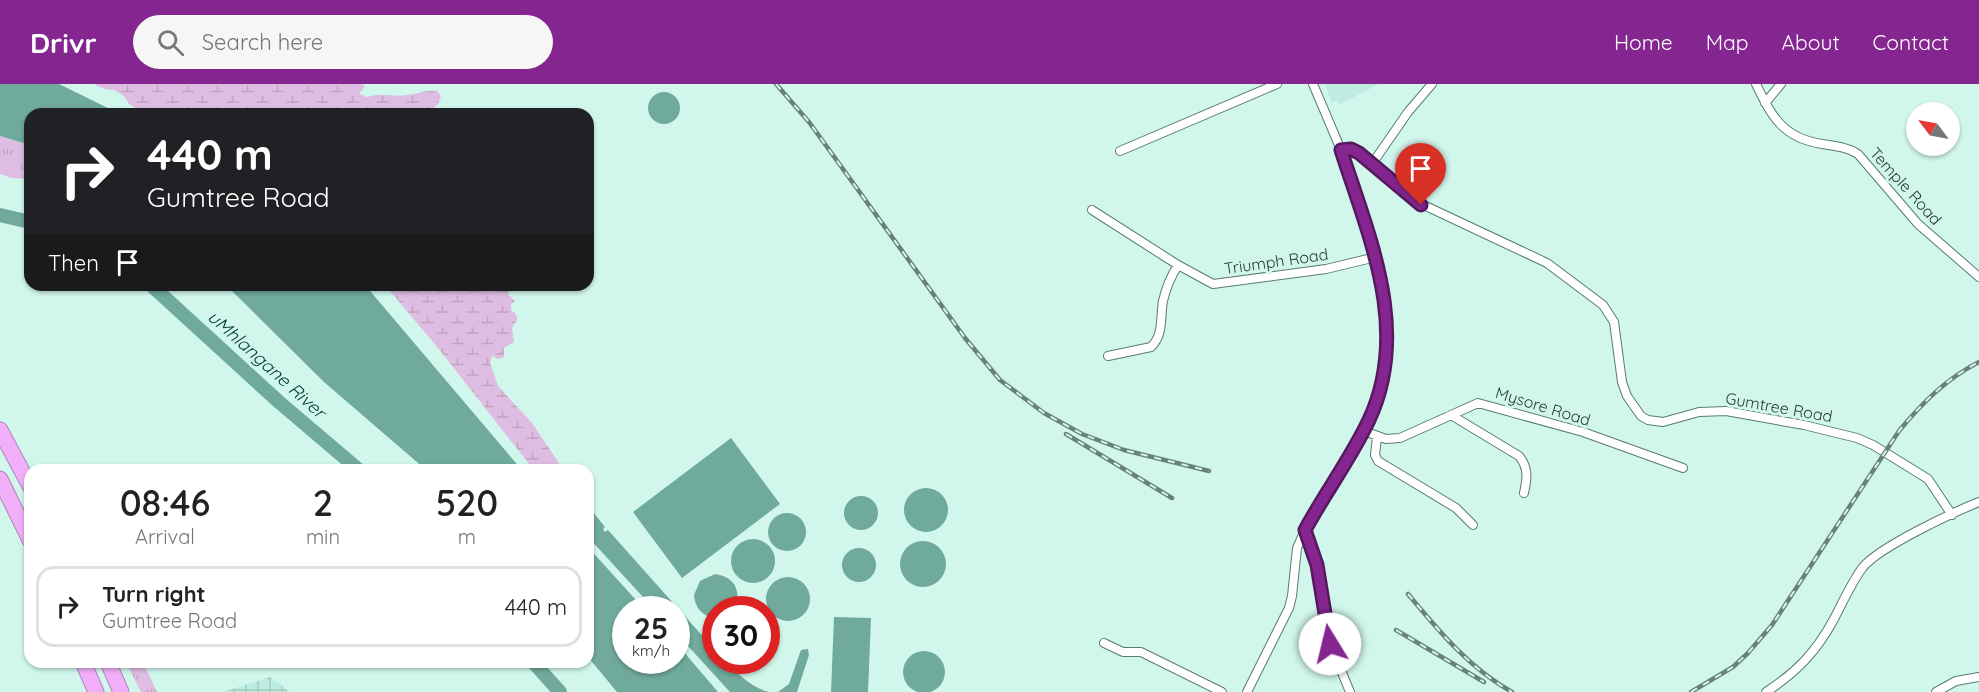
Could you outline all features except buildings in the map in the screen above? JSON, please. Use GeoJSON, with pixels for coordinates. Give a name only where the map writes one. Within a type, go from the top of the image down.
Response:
{"type":"FeatureCollection","features":[{"type":"Feature","properties":{"kind":"highway"},"geometry":{"type":"LineString","coordinates":[[0,430],[24,475]]}},
{"type":"Feature","properties":{"kind":"highway"},"geometry":{"type":"LineString","coordinates":[[0,479],[24,528]]}},
{"type":"Feature","properties":{"kind":"highway"},"geometry":{"type":"LineString","coordinates":[[86,668],[96,692]]}},
{"type":"Feature","properties":{"kind":"highway"},"geometry":{"type":"LineString","coordinates":[[111,668],[122,692]]}},
{"type":"Feature","properties":{"kind":"street"},"geometry":{"type":"LineString","coordinates":[[1120,151],[1277,84]]}},
{"type":"Feature","properties":{"kind":"street"},"geometry":{"type":"LineString","coordinates":[[1247,692],[1289,608],[1297,548],[1305,530],[1364,431],[1379,393],[1388,346],[1387,312],[1376,257],[1341,150],[1313,84]]}},
{"type":"Feature","properties":{"kind":"street"},"geometry":{"type":"LineString","coordinates":[[1372,164],[1408,112],[1432,84]]}},
{"type":"Feature","properties":{"kind":"street","name":"Temple Road"},"geometry":{"type":"LineString","coordinates":[[1755,84],[1774,119],[1791,135],[1806,142],[1848,149],[1858,154],[1918,224],[1979,277]]}},
{"type":"Feature","properties":{"kind":"street"},"geometry":{"type":"LineString","coordinates":[[1765,103],[1780,84]]}},
{"type":"Feature","properties":{"kind":"street","name":"Gumtree Road"},"geometry":{"type":"LineString","coordinates":[[1341,150],[1354,151],[1415,201],[1547,263],[1603,305],[1614,322],[1622,382],[1632,407],[1641,416],[1648,420],[1663,422],[1699,412],[1726,411],[1804,425],[1857,438],[1873,445],[1928,479],[1952,515]]}},
{"type":"Feature","properties":{"kind":"street","name":"Triumph Road"},"geometry":{"type":"LineString","coordinates":[[1092,210],[1178,265],[1208,282],[1219,285],[1326,269],[1376,257]]}},
{"type":"Feature","properties":{"kind":"street"},"geometry":{"type":"LineString","coordinates":[[1108,356],[1154,344],[1160,335],[1166,292],[1178,265]]}},
{"type":"Feature","properties":{"kind":"street","name":"Mysore Road"},"geometry":{"type":"LineString","coordinates":[[1364,431],[1386,439],[1400,438],[1474,403],[1482,403],[1583,432],[1683,468]]}},
{"type":"Feature","properties":{"kind":"street"},"geometry":{"type":"LineString","coordinates":[[1451,415],[1520,456],[1527,472],[1524,493]]}},
{"type":"Feature","properties":{"kind":"street"},"geometry":{"type":"LineString","coordinates":[[1377,437],[1375,455],[1378,461],[1456,508],[1473,525]]}},
{"type":"Feature","properties":{"kind":"street"},"geometry":{"type":"LineString","coordinates":[[1766,692],[1793,672],[1814,651],[1864,566],[1886,549],[1979,502]]}},
{"type":"Feature","properties":{"kind":"street"},"geometry":{"type":"LineString","coordinates":[[1305,530],[1317,565],[1330,644],[1350,692]]}},
{"type":"Feature","properties":{"kind":"street"},"geometry":{"type":"LineString","coordinates":[[1104,642],[1123,652],[1141,652],[1222,692]]}},
{"type":"Feature","properties":{"kind":"street"},"geometry":{"type":"LineString","coordinates":[[1936,692],[1956,681],[1979,677]]}},
{"type":"Feature","properties":{"kind":"shaded area"},"geometry":{"type":"Polygon","coordinates":[[[0,84],[59,84],[108,108],[24,108],[24,143],[0,136],[0,84]]]}},
{"type":"Feature","properties":{"kind":"shaded area"},"geometry":{"type":"Polygon","coordinates":[[[1325,84],[1379,84],[1339,105],[1337,100],[1332,103],[1325,84]]]}},
{"type":"Feature","properties":{"kind":"shaded area"},"geometry":{"type":"Polygon","coordinates":[[[664,92],[675,97],[680,108],[675,119],[664,124],[653,119],[648,108],[653,97],[664,92]]]}},
{"type":"Feature","properties":{"kind":"shaded area"},"geometry":{"type":"Polygon","coordinates":[[[232,291],[370,291],[517,464],[419,464],[324,382],[232,291]]]}},
{"type":"Feature","properties":{"kind":"shaded area"},"geometry":{"type":"Polygon","coordinates":[[[731,438],[780,504],[682,578],[633,512],[731,438]]]}},
{"type":"Feature","properties":{"kind":"shaded area"},"geometry":{"type":"Polygon","coordinates":[[[926,488],[935,489],[942,494],[947,501],[947,519],[942,526],[935,531],[926,532],[917,531],[910,526],[905,519],[904,510],[905,501],[910,494],[917,489],[926,488]]]}},
{"type":"Feature","properties":{"kind":"shaded area"},"geometry":{"type":"Polygon","coordinates":[[[861,496],[873,501],[878,513],[873,525],[861,530],[849,525],[844,513],[849,501],[861,496]]]}},
{"type":"Feature","properties":{"kind":"shaded area"},"geometry":{"type":"Polygon","coordinates":[[[594,513],[605,527],[603,529],[605,532],[608,530],[667,596],[642,596],[594,544],[594,513]]]}},
{"type":"Feature","properties":{"kind":"shaded area"},"geometry":{"type":"Polygon","coordinates":[[[787,513],[801,518],[806,532],[801,546],[787,551],[773,546],[768,532],[773,518],[787,513]]]}},
{"type":"Feature","properties":{"kind":"shaded area"},"geometry":{"type":"Polygon","coordinates":[[[753,539],[769,545],[775,561],[769,577],[753,583],[737,577],[731,561],[737,545],[753,539]]]}},
{"type":"Feature","properties":{"kind":"shaded area"},"geometry":{"type":"Polygon","coordinates":[[[923,541],[939,548],[946,564],[939,580],[923,587],[907,580],[900,564],[907,548],[923,541]]]}},
{"type":"Feature","properties":{"kind":"shaded area"},"geometry":{"type":"Polygon","coordinates":[[[859,548],[871,553],[876,565],[871,577],[859,582],[847,577],[842,565],[847,553],[859,548]]]}},
{"type":"Feature","properties":{"kind":"shaded area"},"geometry":{"type":"Polygon","coordinates":[[[594,554],[632,596],[612,596],[612,674],[690,674],[690,659],[718,692],[617,692],[594,664],[594,554]]]}},
{"type":"Feature","properties":{"kind":"shaded area"},"geometry":{"type":"Polygon","coordinates":[[[715,574],[722,575],[732,581],[738,596],[702,596],[702,612],[696,604],[694,595],[700,581],[715,574]]]}},
{"type":"Feature","properties":{"kind":"shaded area"},"geometry":{"type":"Polygon","coordinates":[[[788,577],[804,583],[810,599],[804,615],[788,621],[780,619],[780,596],[767,596],[772,583],[788,577]]]}},
{"type":"Feature","properties":{"kind":"shaded area"},"geometry":{"type":"Polygon","coordinates":[[[834,617],[871,618],[868,692],[831,692],[834,617]]]}},
{"type":"Feature","properties":{"kind":"shaded area"},"geometry":{"type":"Polygon","coordinates":[[[690,622],[702,635],[702,661],[690,648],[690,622]]]}},
{"type":"Feature","properties":{"kind":"shaded area"},"geometry":{"type":"Polygon","coordinates":[[[808,649],[809,655],[797,692],[778,692],[789,684],[801,650],[808,649]]]}},
{"type":"Feature","properties":{"kind":"shaded area"},"geometry":{"type":"Polygon","coordinates":[[[924,651],[939,657],[945,672],[939,687],[924,693],[909,687],[903,672],[909,657],[924,651]]]}},
{"type":"Feature","properties":{"kind":"shaded area"},"geometry":{"type":"Polygon","coordinates":[[[714,674],[739,674],[750,683],[769,692],[730,692],[714,674]]]}},
{"type":"Feature","properties":{"kind":"shaded area"},"geometry":{"type":"Polygon","coordinates":[[[270,677],[290,692],[223,692],[270,677]]]}},
{"type":"Feature","properties":{"kind":"green space"},"geometry":{"type":"Polygon","coordinates":[[[94,84],[361,84],[365,86],[359,94],[367,97],[433,91],[437,91],[441,96],[438,104],[433,108],[136,108],[114,90],[104,89],[94,84]]]}},
{"type":"Feature","properties":{"kind":"green space"},"geometry":{"type":"Polygon","coordinates":[[[0,136],[24,143],[24,179],[0,174],[0,136]]]}},
{"type":"Feature","properties":{"kind":"green space"},"geometry":{"type":"Polygon","coordinates":[[[390,291],[509,291],[508,294],[515,301],[511,304],[511,310],[516,314],[517,320],[512,328],[514,342],[504,348],[504,357],[498,359],[492,356],[490,363],[498,386],[532,423],[560,464],[529,464],[390,291]]]}},
{"type":"Feature","properties":{"kind":"green space"},"geometry":{"type":"Polygon","coordinates":[[[129,668],[146,668],[157,692],[141,692],[129,668]]]}},
{"type":"Feature","properties":{"kind":"waterway","name":"uMhlangane River"},"geometry":{"type":"LineString","coordinates":[[0,215],[24,221]]}},
{"type":"Feature","properties":{"kind":"waterway","name":"uMhlangane River"},"geometry":{"type":"LineString","coordinates":[[158,291],[279,402],[352,464]]}},
{"type":"Feature","properties":{"kind":"waterway","name":"uMhlangane River"},"geometry":{"type":"LineString","coordinates":[[538,668],[560,692]]}},
{"type":"Feature","properties":{"kind":"railway"},"geometry":{"type":"LineString","coordinates":[[776,84],[809,122],[965,338],[1000,380],[1044,413],[1082,434],[1124,450],[1209,471]]}},
{"type":"Feature","properties":{"kind":"railway"},"geometry":{"type":"LineString","coordinates":[[1691,692],[1733,667],[1748,653],[1772,625],[1899,431],[1935,392],[1979,362]]}},
{"type":"Feature","properties":{"kind":"railway"},"geometry":{"type":"LineString","coordinates":[[1066,434],[1172,498]]}},
{"type":"Feature","properties":{"kind":"railway"},"geometry":{"type":"LineString","coordinates":[[1408,594],[1468,660],[1512,692]]}},
{"type":"Feature","properties":{"kind":"railway"},"geometry":{"type":"LineString","coordinates":[[1396,630],[1484,682]]}},
{"type":"Feature","properties":{"kind":"route"},"geometry":{"type":"LineString","coordinates":[[1330,644],[1317,565],[1305,530],[1370,419],[1379,393],[1388,346],[1387,312],[1380,270],[1341,150],[1351,149],[1359,153],[1421,205]]}}]}
